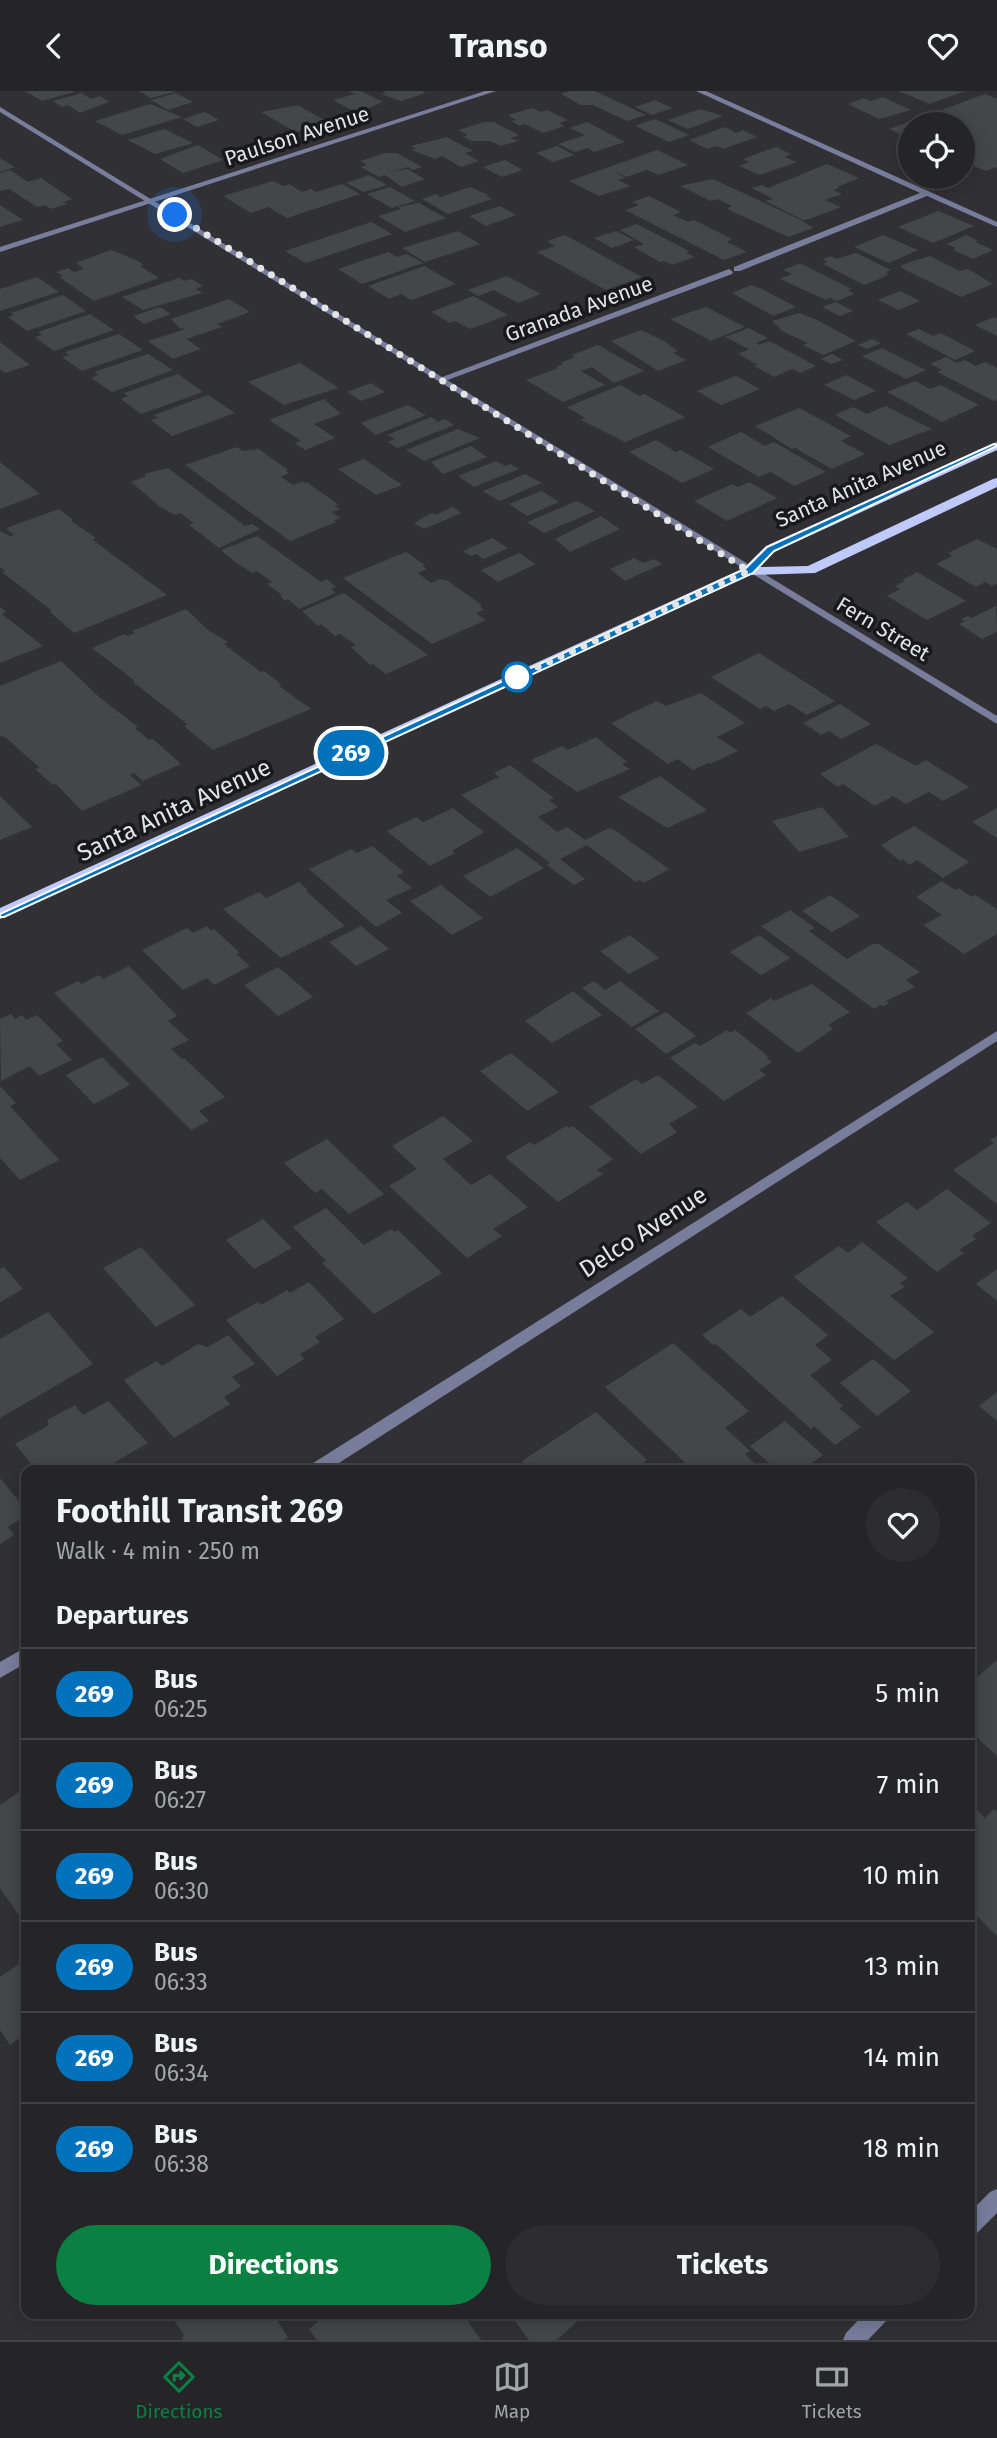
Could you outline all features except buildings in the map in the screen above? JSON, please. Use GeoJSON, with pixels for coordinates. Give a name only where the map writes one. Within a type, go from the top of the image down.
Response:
{"type":"FeatureCollection","features":[{"type":"Feature","properties":{"kind":"main road","name":"Santa Anita Avenue"},"geometry":{"type":"LineString","coordinates":[[0,914],[749,571],[770,549],[997,446]]}},
{"type":"Feature","properties":{"kind":"main road","name":"Santa Anita Avenue"},"geometry":{"type":"LineString","coordinates":[[749,571],[810,570],[997,482]]}},
{"type":"Feature","properties":{"kind":"street","name":"Paulson Avenue"},"geometry":{"type":"LineString","coordinates":[[0,250],[492,91]]}},
{"type":"Feature","properties":{"kind":"street"},"geometry":{"type":"LineString","coordinates":[[700,91],[997,225]]}},
{"type":"Feature","properties":{"kind":"street","name":"Fern Street"},"geometry":{"type":"LineString","coordinates":[[0,109],[997,721]]}},
{"type":"Feature","properties":{"kind":"street","name":"Granada Avenue"},"geometry":{"type":"LineString","coordinates":[[442,379],[926,194]]}},
{"type":"Feature","properties":{"kind":"street","name":"Delco Avenue"},"geometry":{"type":"LineString","coordinates":[[323,1465],[997,1035]]}},
{"type":"Feature","properties":{"kind":"street"},"geometry":{"type":"LineString","coordinates":[[0,1671],[21,1657]]}},
{"type":"Feature","properties":{"kind":"street"},"geometry":{"type":"LineString","coordinates":[[975,2221],[997,2199]]}},
{"type":"Feature","properties":{"kind":"street"},"geometry":{"type":"LineString","coordinates":[[853,2340],[874,2319]]}},
{"type":"Feature","properties":{"kind":"bus line","name":"269"},"geometry":{"type":"LineString","coordinates":[[0,914],[749,571],[770,549],[997,446]]}},
{"type":"Feature","properties":{"kind":"route"},"geometry":{"type":"LineString","coordinates":[[175,215],[749,571],[514,678],[517,677]]}}]}
